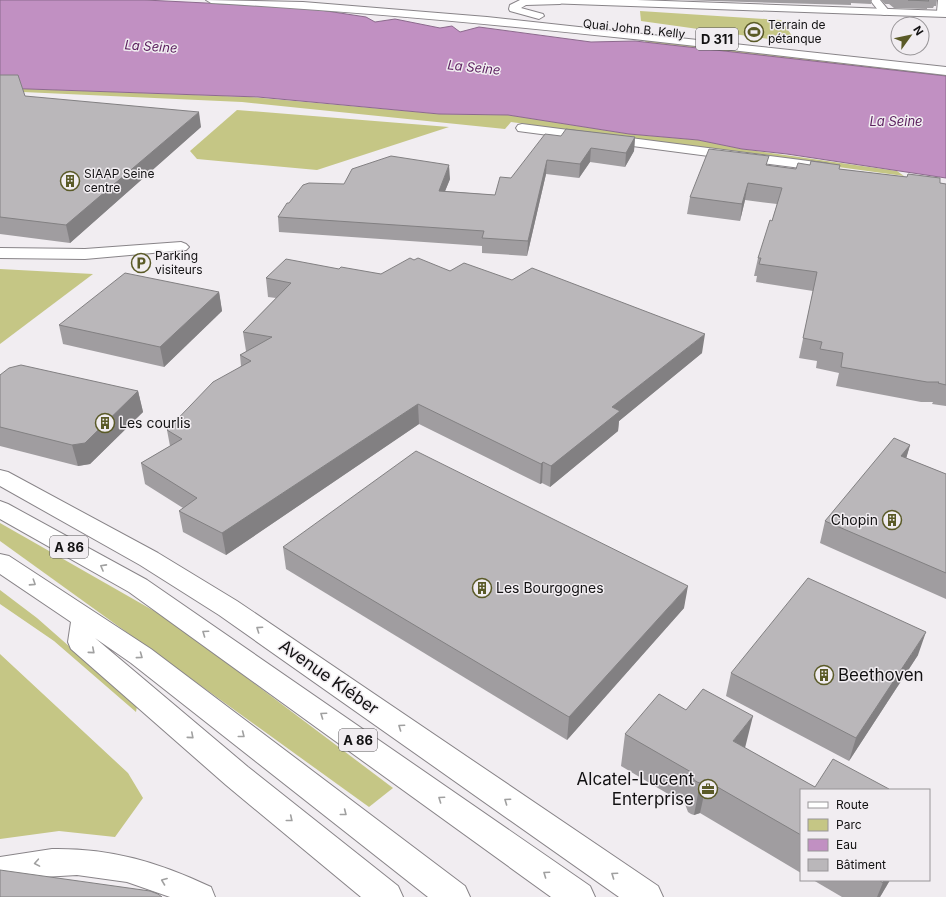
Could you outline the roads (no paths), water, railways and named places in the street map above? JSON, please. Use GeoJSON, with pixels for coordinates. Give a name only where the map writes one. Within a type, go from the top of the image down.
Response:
{"type":"FeatureCollection","features":[{"type":"Feature","properties":{"kind":"main road","name":"D 311"},"geometry":{"type":"LineString","coordinates":[[211,0],[316,5],[500,20]]}},
{"type":"Feature","properties":{"kind":"main road","name":"D 311"},"geometry":{"type":"LineString","coordinates":[[307,0],[491,11]]}},
{"type":"Feature","properties":{"kind":"main road"},"geometry":{"type":"LineString","coordinates":[[546,0],[560,1]]}},
{"type":"Feature","properties":{"kind":"main road"},"geometry":{"type":"LineString","coordinates":[[550,20],[514,10],[514,7],[524,2],[643,1],[945,14]]}},
{"type":"Feature","properties":{"kind":"main road"},"geometry":{"type":"LineString","coordinates":[[469,17],[491,11],[500,20]]}},
{"type":"Feature","properties":{"kind":"main road","name":"Quai John B. Kelly"},"geometry":{"type":"LineString","coordinates":[[491,11],[550,20],[946,65]]}},
{"type":"Feature","properties":{"kind":"main road","name":"Quai John B. Kelly"},"geometry":{"type":"LineString","coordinates":[[500,20],[946,71]]}},
{"type":"Feature","properties":{"kind":"main road","name":"Avenue Kléber"},"geometry":{"type":"LineString","coordinates":[[0,477],[149,560],[228,608],[646,897]]}},
{"type":"Feature","properties":{"kind":"main road","name":"A 86"},"geometry":{"type":"LineString","coordinates":[[0,509],[138,586],[578,897]]}},
{"type":"Feature","properties":{"kind":"main road"},"geometry":{"type":"LineString","coordinates":[[0,562],[85,617],[141,656],[453,897]]}},
{"type":"Feature","properties":{"kind":"main road"},"geometry":{"type":"LineString","coordinates":[[85,617],[82,642],[236,776],[386,897]]}},
{"type":"Feature","properties":{"kind":"street"},"geometry":{"type":"LineString","coordinates":[[875,0],[885,12]]}},
{"type":"Feature","properties":{"kind":"street"},"geometry":{"type":"LineString","coordinates":[[943,0],[945,14]]}},
{"type":"Feature","properties":{"kind":"street"},"geometry":{"type":"LineString","coordinates":[[522,128],[838,169]]}},
{"type":"Feature","properties":{"kind":"street"},"geometry":{"type":"LineString","coordinates":[[0,253],[85,254],[181,247]]}},
{"type":"Feature","properties":{"kind":"street"},"geometry":{"type":"LineString","coordinates":[[0,870],[46,861],[101,862],[141,872],[200,897]]}},
{"type":"Feature","properties":{"kind":"water","name":"La Seine"},"geometry":{"type":"Polygon","coordinates":[[[0,0],[145,0],[307,8],[366,17],[375,22],[395,19],[440,28],[452,26],[460,32],[479,27],[591,42],[635,41],[946,76],[946,178],[787,154],[742,149],[698,140],[629,134],[508,115],[439,114],[258,97],[0,88],[0,0]]]}},
{"type":"Feature","properties":{"kind":"place","name":"Terrain de pétanque"},"geometry":{"type":"Point","coordinates":[754,32]}},
{"type":"Feature","properties":{"kind":"place","name":"SIAAP Seine centre"},"geometry":{"type":"Point","coordinates":[70,181]}},
{"type":"Feature","properties":{"kind":"place","name":"Parking visiteurs"},"geometry":{"type":"Point","coordinates":[141,263]}},
{"type":"Feature","properties":{"kind":"place","name":"Les courlis"},"geometry":{"type":"Point","coordinates":[105,423]}},
{"type":"Feature","properties":{"kind":"place","name":"Chopin"},"geometry":{"type":"Point","coordinates":[892,520]}},
{"type":"Feature","properties":{"kind":"place","name":"Les Bourgognes"},"geometry":{"type":"Point","coordinates":[482,588]}},
{"type":"Feature","properties":{"kind":"place","name":"Beethoven"},"geometry":{"type":"Point","coordinates":[824,675]}},
{"type":"Feature","properties":{"kind":"place","name":"Alcatel-Lucent Enterprise"},"geometry":{"type":"Point","coordinates":[708,789]}}]}
